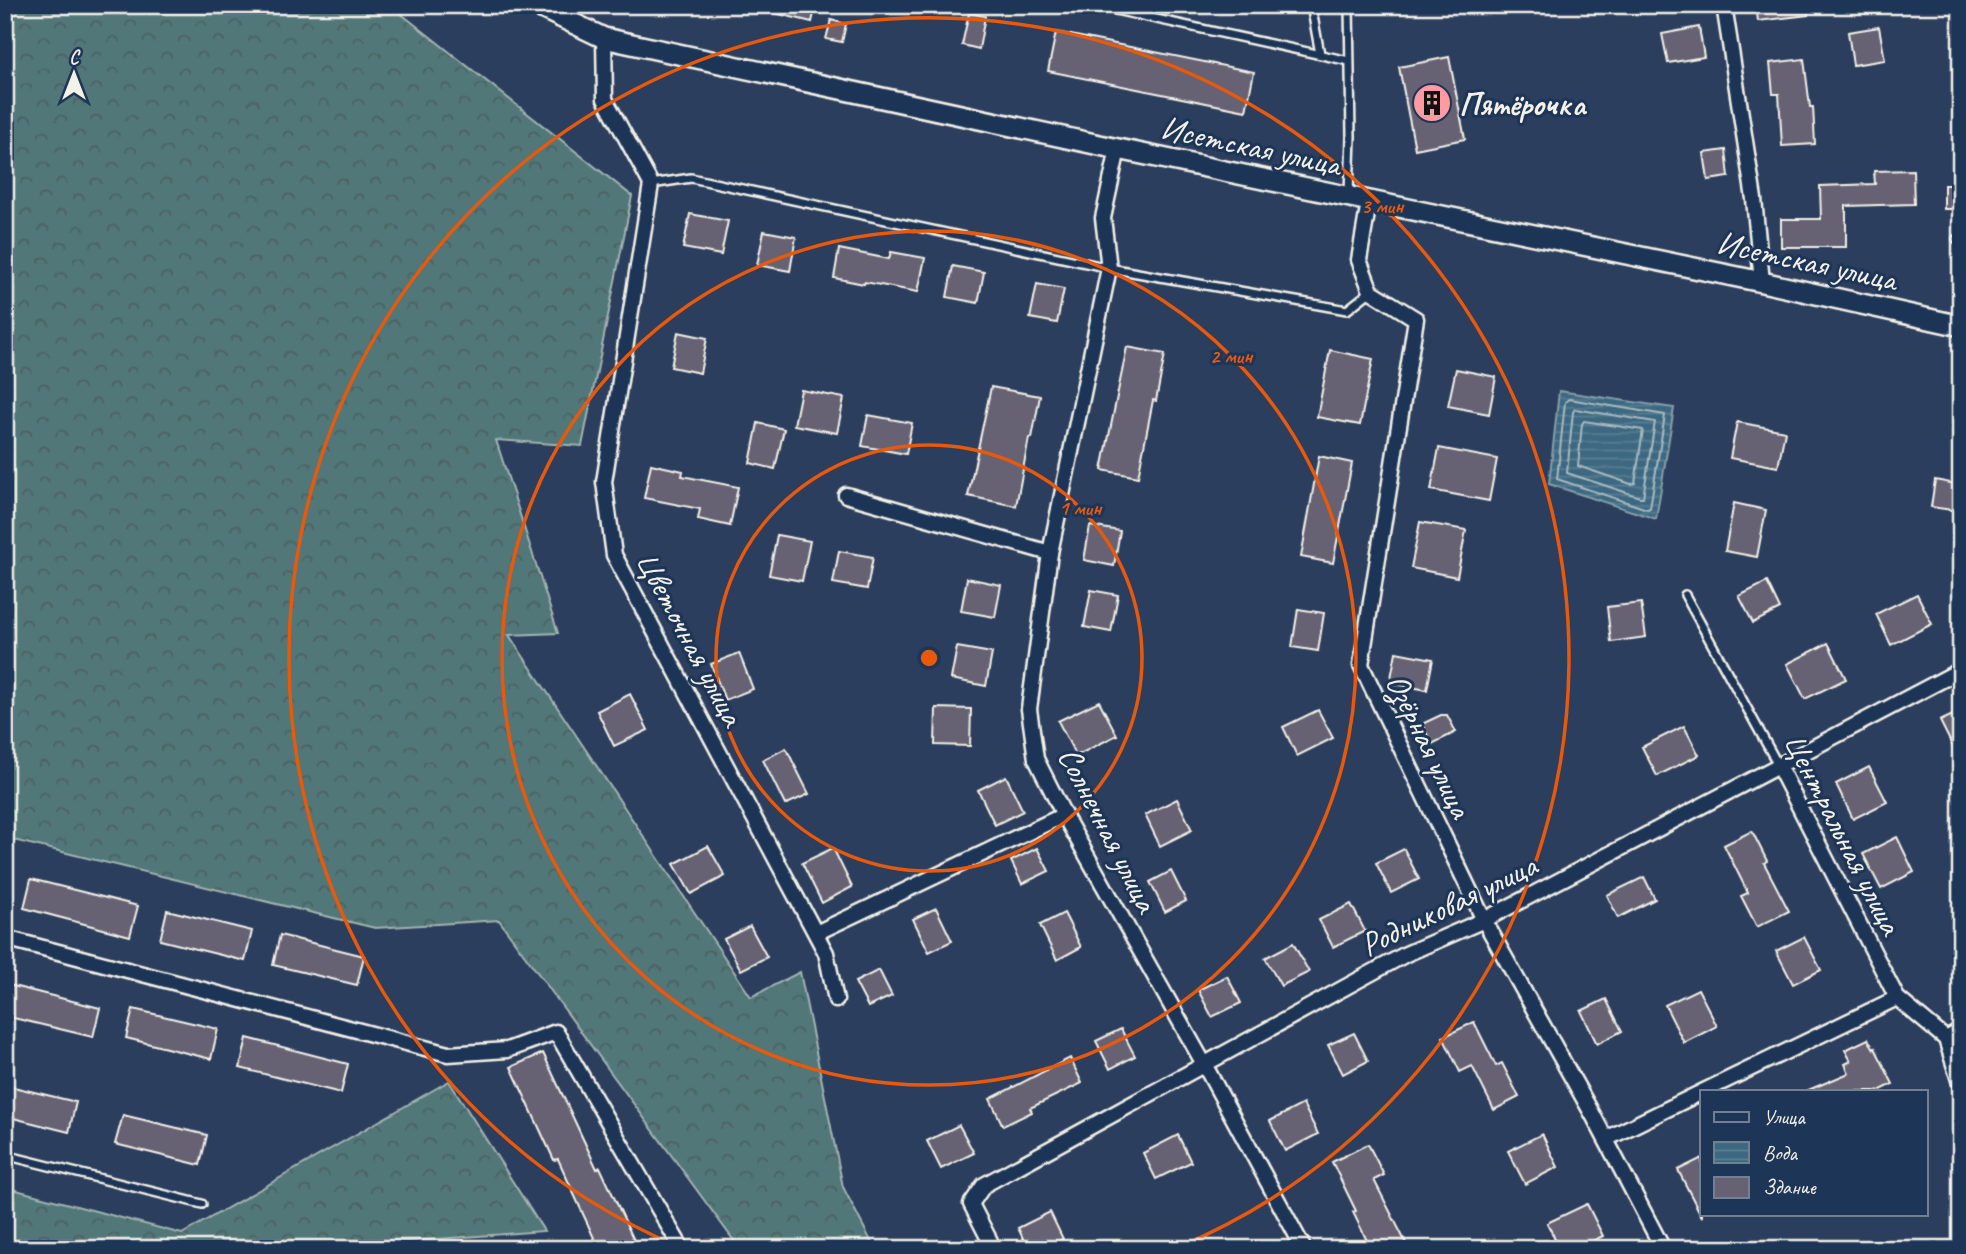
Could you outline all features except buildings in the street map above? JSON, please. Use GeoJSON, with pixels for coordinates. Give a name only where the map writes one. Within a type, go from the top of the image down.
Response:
{"type":"FeatureCollection","features":[{"type":"Feature","properties":{"kind":"main road","name":"Исетская улица"},"geometry":{"type":"LineString","coordinates":[[535,5],[604,38],[1349,198],[1762,282],[1961,327]]}},
{"type":"Feature","properties":{"kind":"street"},"geometry":{"type":"LineString","coordinates":[[1724,5],[1754,199],[1762,282]]}},
{"type":"Feature","properties":{"kind":"street"},"geometry":{"type":"LineString","coordinates":[[604,38],[605,99],[651,184]]}},
{"type":"Feature","properties":{"kind":"street","name":"Солнечная улица"},"geometry":{"type":"LineString","coordinates":[[1118,149],[1103,218],[1109,268],[1050,553],[1029,709],[1036,760],[1304,1249]]}},
{"type":"Feature","properties":{"kind":"street","name":"Цветочная улица"},"geometry":{"type":"LineString","coordinates":[[651,184],[604,482],[614,555],[826,953],[836,1000]]}},
{"type":"Feature","properties":{"kind":"street"},"geometry":{"type":"LineString","coordinates":[[1369,202],[1359,261],[1371,291]]}},
{"type":"Feature","properties":{"kind":"street","name":"Озёрная улица"},"geometry":{"type":"LineString","coordinates":[[1371,291],[1416,319],[1361,665],[1483,920],[1606,1139],[1663,1249]]}},
{"type":"Feature","properties":{"kind":"street"},"geometry":{"type":"LineString","coordinates":[[845,495],[1050,553]]}},
{"type":"Feature","properties":{"kind":"street","name":"Родниковая улица"},"geometry":{"type":"LineString","coordinates":[[994,1249],[971,1204],[984,1185],[1406,954],[1483,920],[1961,670]]}},
{"type":"Feature","properties":{"kind":"street","name":"Центральная улица"},"geometry":{"type":"LineString","coordinates":[[1779,765],[1897,998],[1946,1039]]}},
{"type":"Feature","properties":{"kind":"street"},"geometry":{"type":"LineString","coordinates":[[816,933],[1064,815]]}},
{"type":"Feature","properties":{"kind":"street"},"geometry":{"type":"LineString","coordinates":[[5,938],[448,1054],[507,1050],[556,1031],[682,1249]]}},
{"type":"Feature","properties":{"kind":"street"},"geometry":{"type":"LineString","coordinates":[[1707,1090],[1897,998]]}},
{"type":"Feature","properties":{"kind":"street"},"geometry":{"type":"LineString","coordinates":[[1961,1031],[1946,1039],[1961,1086]]}},
{"type":"Feature","properties":{"kind":"street"},"geometry":{"type":"LineString","coordinates":[[1606,1139],[1700,1093]]}},
{"type":"Feature","properties":{"kind":"lane"},"geometry":{"type":"LineString","coordinates":[[1092,5],[1349,61]]}},
{"type":"Feature","properties":{"kind":"lane"},"geometry":{"type":"LineString","coordinates":[[1311,5],[1320,54]]}},
{"type":"Feature","properties":{"kind":"lane"},"geometry":{"type":"LineString","coordinates":[[1349,5],[1349,198]]}},
{"type":"Feature","properties":{"kind":"lane"},"geometry":{"type":"LineString","coordinates":[[651,184],[691,178],[1109,268],[1348,310],[1371,291]]}},
{"type":"Feature","properties":{"kind":"lane","name":"Центральная улица"},"geometry":{"type":"LineString","coordinates":[[1685,595],[1779,765]]}},
{"type":"Feature","properties":{"kind":"lane"},"geometry":{"type":"LineString","coordinates":[[5,1155],[202,1204]]}},
{"type":"Feature","properties":{"kind":"green space"},"geometry":{"type":"Polygon","coordinates":[[[5,5],[390,5],[632,196],[582,446],[496,440],[558,633],[509,635],[751,997],[800,972],[843,1187],[875,1249],[740,1249],[499,920],[375,928],[5,838],[5,5]]]}},
{"type":"Feature","properties":{"kind":"green space"},"geometry":{"type":"Polygon","coordinates":[[[449,1081],[544,1231],[398,1242],[394,1249],[5,1249],[5,1187],[182,1234],[449,1081]]]}},
{"type":"Feature","properties":{"kind":"water"},"geometry":{"type":"Polygon","coordinates":[[[1559,391],[1674,408],[1656,519],[1549,484],[1559,391]]]}},
{"type":"Feature","properties":{"kind":"place","name":"Пятёрочка"},"geometry":{"type":"Point","coordinates":[1432,103]}}]}
